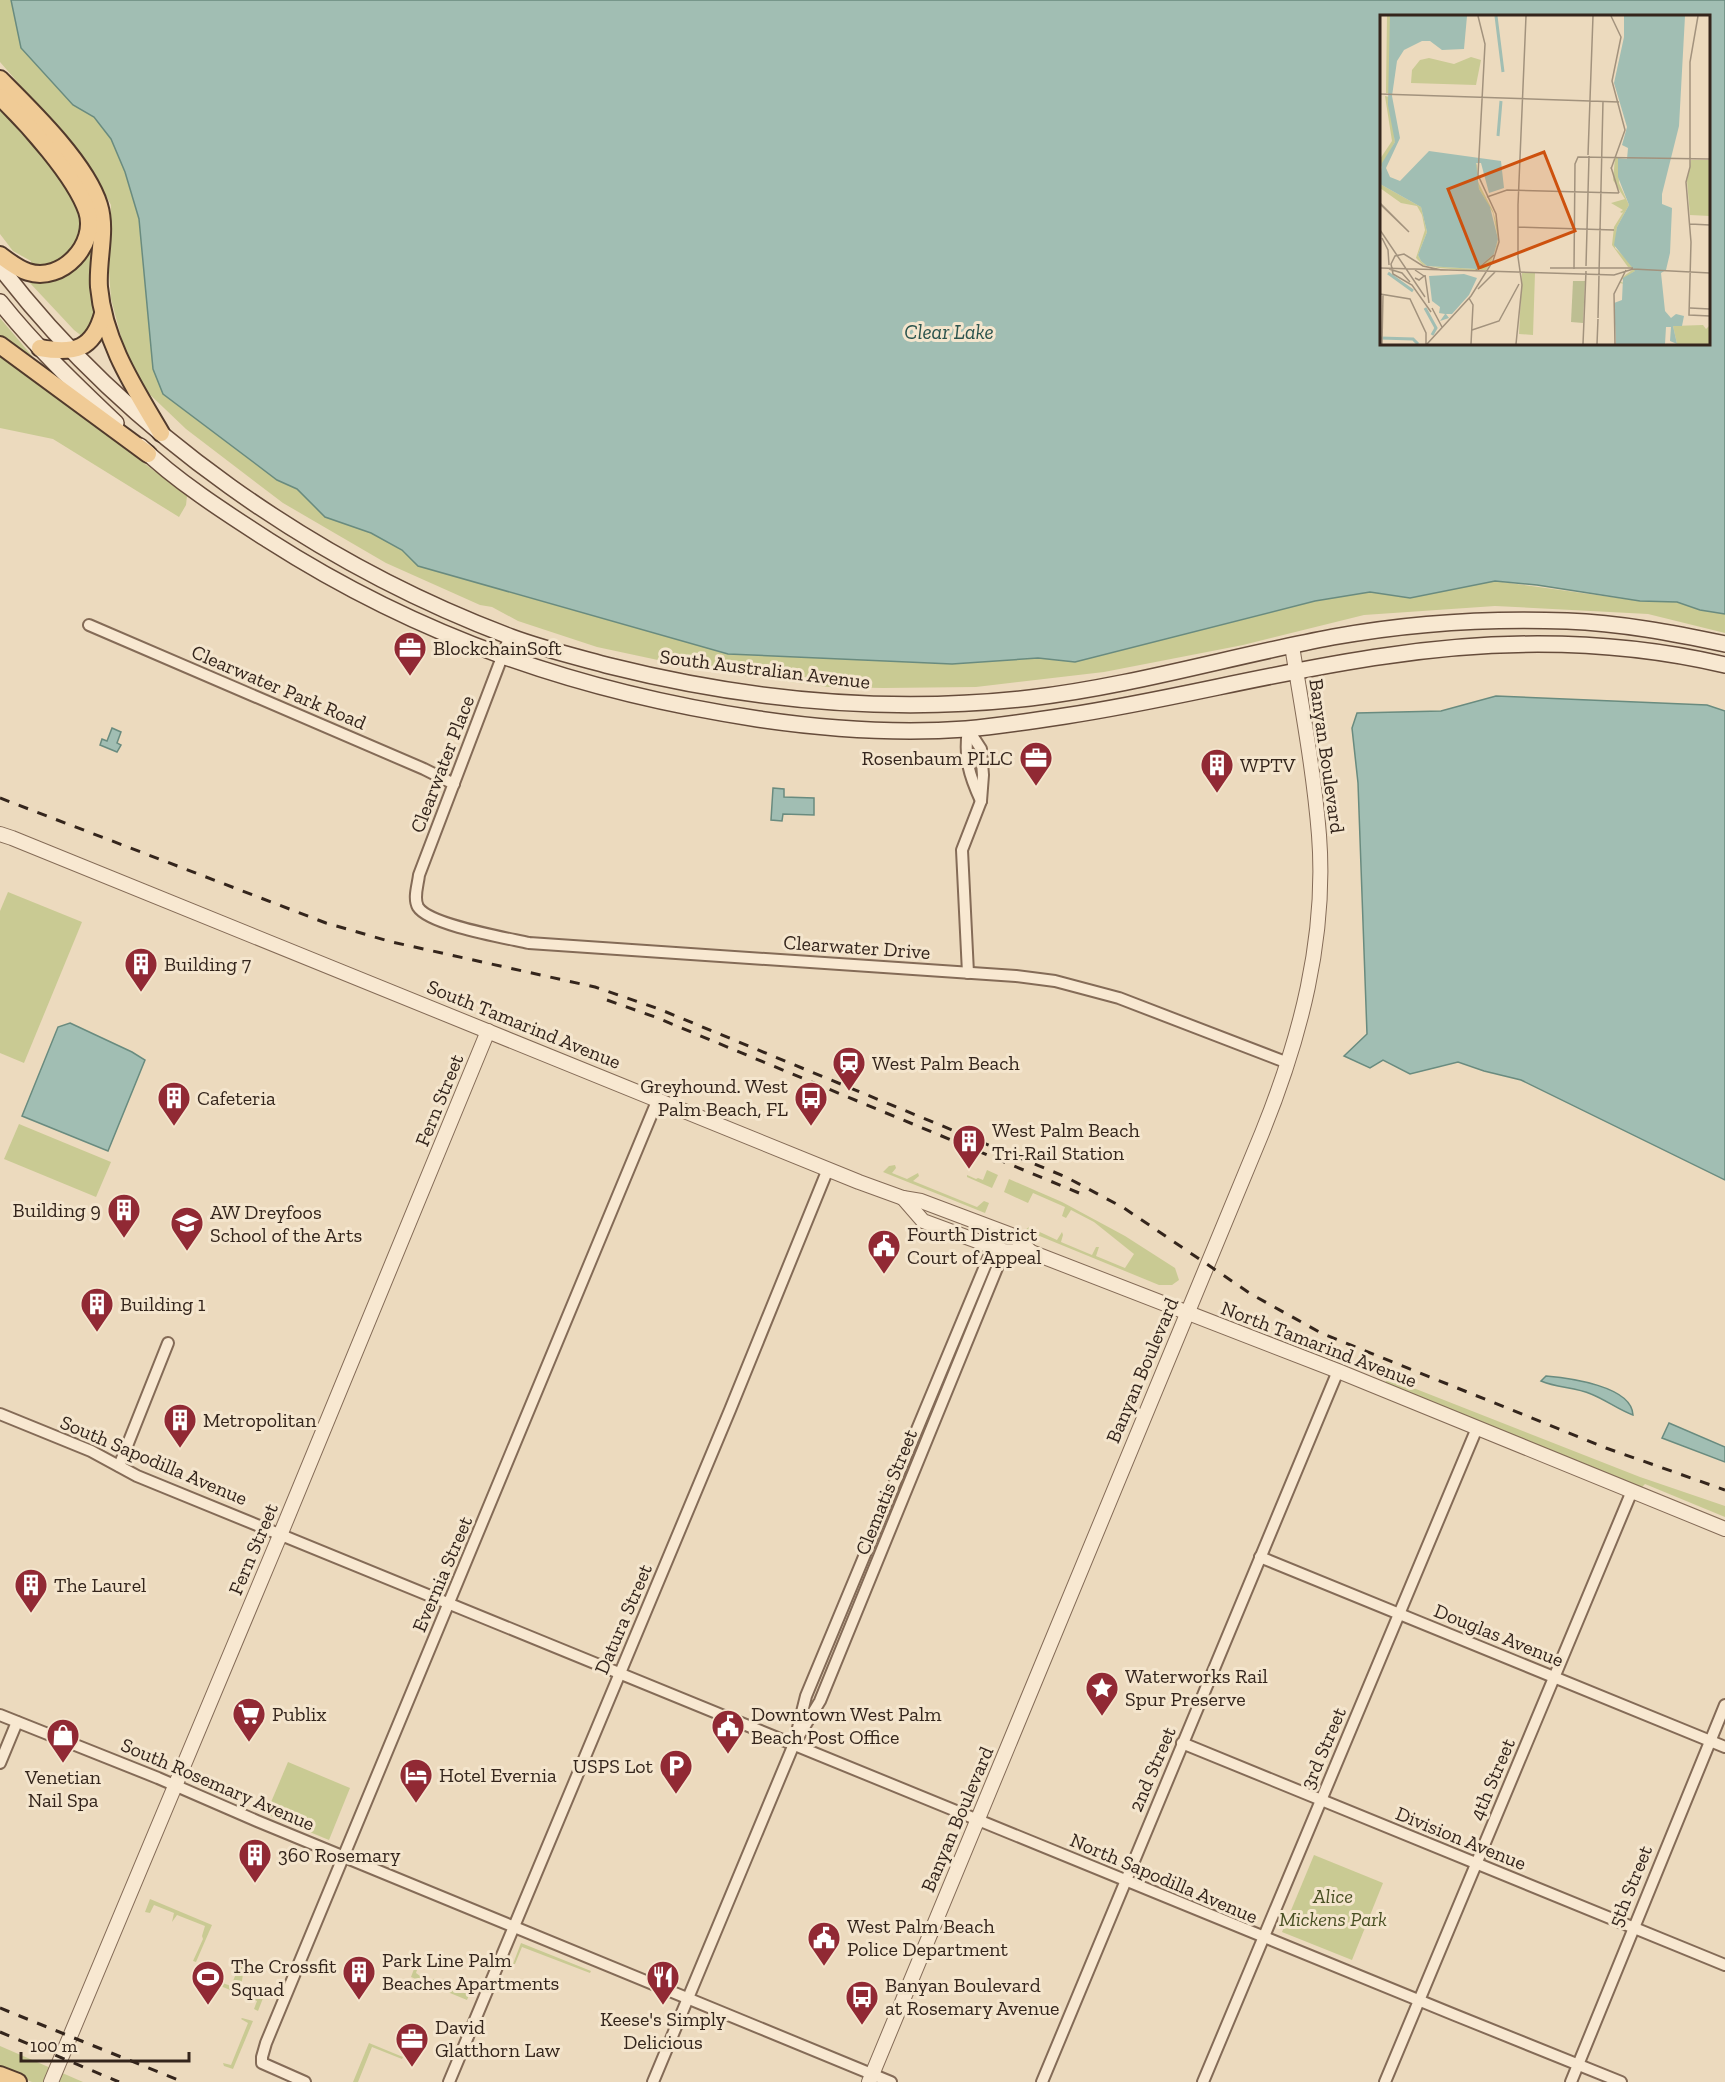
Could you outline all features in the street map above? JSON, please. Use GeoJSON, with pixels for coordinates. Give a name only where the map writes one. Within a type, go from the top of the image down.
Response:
{"type":"FeatureCollection","features":[{"type":"Feature","properties":{"kind":"main road"},"geometry":{"type":"LineString","coordinates":[[0,79],[53,134],[84,175],[95,195],[102,220],[98,258],[103,314],[123,368],[161,433]]}},
{"type":"Feature","properties":{"kind":"main road"},"geometry":{"type":"LineString","coordinates":[[0,97],[48,150],[67,175],[87,212],[89,226],[79,254],[69,264],[58,270],[46,273],[28,272],[0,255]]}},
{"type":"Feature","properties":{"kind":"main road","name":"South Australian Avenue"},"geometry":{"type":"LineString","coordinates":[[0,267],[30,307],[121,400],[161,433],[254,502],[310,538],[407,592],[510,636],[641,674],[734,690],[897,706],[1026,699],[1078,692],[1335,637],[1429,624],[1569,621],[1622,626],[1725,644]]}},
{"type":"Feature","properties":{"kind":"main road"},"geometry":{"type":"LineString","coordinates":[[0,302],[66,375],[148,454]]}},
{"type":"Feature","properties":{"kind":"main road"},"geometry":{"type":"LineString","coordinates":[[40,348],[57,351],[86,345],[93,339],[103,314]]}},
{"type":"Feature","properties":{"kind":"main road"},"geometry":{"type":"LineString","coordinates":[[0,345],[247,526],[341,584],[440,632],[502,657],[623,694],[718,713],[837,728],[968,729],[1117,708],[1382,656],[1431,650],[1519,645],[1612,647],[1725,665]]}},
{"type":"Feature","properties":{"kind":"main road"},"geometry":{"type":"LineString","coordinates":[[968,729],[970,702]]}},
{"type":"Feature","properties":{"kind":"main road"},"geometry":{"type":"LineString","coordinates":[[0,2075],[18,2082]]}},
{"type":"Feature","properties":{"kind":"street","name":"Clearwater Park Road"},"geometry":{"type":"LineString","coordinates":[[89,625],[454,784]]}},
{"type":"Feature","properties":{"kind":"street","name":"Clearwater Place"},"geometry":{"type":"LineString","coordinates":[[418,906],[416,893],[419,875],[510,636]]}},
{"type":"Feature","properties":{"kind":"street","name":"Banyan Boulevard"},"geometry":{"type":"LineString","coordinates":[[870,2078],[1266,1124],[1288,1063],[1306,1000],[1317,930],[1320,882],[1315,797],[1292,646]]}},
{"type":"Feature","properties":{"kind":"street"},"geometry":{"type":"LineString","coordinates":[[968,729],[981,749],[983,775],[981,801],[962,850],[968,973]]}},
{"type":"Feature","properties":{"kind":"street","name":"South Tamarind Avenue"},"geometry":{"type":"LineString","coordinates":[[0,834],[32,845],[828,1169],[903,1198],[921,1201],[1014,1236],[1031,1252]]}},
{"type":"Feature","properties":{"kind":"street","name":"Clearwater Drive"},"geometry":{"type":"LineString","coordinates":[[418,906],[426,915],[435,920],[529,943],[1022,976],[1088,988],[1119,998],[1288,1063]]}},
{"type":"Feature","properties":{"kind":"street","name":"Fern Street"},"geometry":{"type":"LineString","coordinates":[[51,2082],[488,1031]]}},
{"type":"Feature","properties":{"kind":"street","name":"Evernia Street"},"geometry":{"type":"LineString","coordinates":[[305,2082],[262,2063],[261,2057],[266,2043],[658,1100]]}},
{"type":"Feature","properties":{"kind":"street","name":"Datura Street"},"geometry":{"type":"LineString","coordinates":[[449,2082],[727,1419],[828,1169]]}},
{"type":"Feature","properties":{"kind":"street","name":"North Tamarind Avenue"},"geometry":{"type":"LineString","coordinates":[[903,1198],[923,1221],[999,1249],[1031,1252],[1338,1371],[1725,1529]]}},
{"type":"Feature","properties":{"kind":"street"},"geometry":{"type":"LineString","coordinates":[[959,1234],[994,1236],[1003,1232]]}},
{"type":"Feature","properties":{"kind":"street","name":"Clematis Street"},"geometry":{"type":"LineString","coordinates":[[653,2082],[794,1744],[806,1696],[999,1249]]}},
{"type":"Feature","properties":{"kind":"street"},"geometry":{"type":"LineString","coordinates":[[119,1466],[168,1343]]}},
{"type":"Feature","properties":{"kind":"street","name":"2nd Street"},"geometry":{"type":"LineString","coordinates":[[1041,2082],[1338,1371]]}},
{"type":"Feature","properties":{"kind":"street","name":"South Sapodilla Avenue"},"geometry":{"type":"LineString","coordinates":[[0,1414],[91,1451],[137,1476],[794,1744]]}},
{"type":"Feature","properties":{"kind":"street","name":"3rd Street"},"geometry":{"type":"LineString","coordinates":[[1203,2082],[1477,1428]]}},
{"type":"Feature","properties":{"kind":"street","name":"4th Street"},"geometry":{"type":"LineString","coordinates":[[1385,2082],[1632,1491]]}},
{"type":"Feature","properties":{"kind":"street","name":"Douglas Avenue"},"geometry":{"type":"LineString","coordinates":[[1260,1557],[1725,1747]]}},
{"type":"Feature","properties":{"kind":"street","name":"5th Street"},"geometry":{"type":"LineString","coordinates":[[1571,2082],[1725,1705]]}},
{"type":"Feature","properties":{"kind":"street","name":"South Rosemary Avenue"},"geometry":{"type":"LineString","coordinates":[[0,1715],[514,1925],[870,2078],[891,2082]]}},
{"type":"Feature","properties":{"kind":"street"},"geometry":{"type":"LineString","coordinates":[[0,1763],[17,1722]]}},
{"type":"Feature","properties":{"kind":"street","name":"Division Avenue"},"geometry":{"type":"LineString","coordinates":[[1182,1743],[1725,1965]]}},
{"type":"Feature","properties":{"kind":"street","name":"North Sapodilla Avenue"},"geometry":{"type":"LineString","coordinates":[[794,1744],[1263,1938],[1621,2082]]}},
{"type":"Feature","properties":{"kind":"green space"},"geometry":{"type":"Polygon","coordinates":[[[0,0],[11,0],[21,48],[73,105],[94,117],[111,139],[125,172],[139,219],[153,369],[163,394],[277,480],[297,489],[325,517],[371,533],[402,550],[418,566],[728,654],[952,664],[1038,658],[1075,662],[1315,601],[1370,592],[1410,598],[1495,581],[1640,601],[1677,602],[1700,610],[1725,614],[1725,633],[1648,614],[1495,606],[1364,615],[1243,645],[1104,672],[976,687],[883,688],[828,687],[714,672],[597,647],[518,621],[492,607],[480,605],[386,563],[283,503],[186,429],[143,388],[124,348],[111,299],[108,259],[111,205],[88,163],[0,62],[0,0]]]}},
{"type":"Feature","properties":{"kind":"green space"},"geometry":{"type":"Polygon","coordinates":[[[0,108],[56,173],[80,215],[78,233],[72,249],[67,255],[54,262],[30,267],[31,261],[13,251],[0,234],[0,108]]]}},
{"type":"Feature","properties":{"kind":"green space"},"geometry":{"type":"Polygon","coordinates":[[[92,246],[92,290],[96,313],[89,332],[83,337],[29,282],[53,281],[67,276],[92,246]]]}},
{"type":"Feature","properties":{"kind":"green space"},"geometry":{"type":"Polygon","coordinates":[[[0,318],[32,356],[28,359],[0,337],[0,318]]]}},
{"type":"Feature","properties":{"kind":"green space"},"geometry":{"type":"Polygon","coordinates":[[[0,353],[187,496],[186,505],[179,517],[53,439],[0,428],[0,353]]]}},
{"type":"Feature","properties":{"kind":"green space"},"geometry":{"type":"Polygon","coordinates":[[[8,892],[82,922],[24,1063],[0,1053],[0,911],[8,892]]]}},
{"type":"Feature","properties":{"kind":"green space"},"geometry":{"type":"Polygon","coordinates":[[[19,1124],[111,1162],[96,1197],[4,1159],[19,1124]]]}},
{"type":"Feature","properties":{"kind":"green space"},"geometry":{"type":"Polygon","coordinates":[[[895,1165],[896,1168],[892,1173],[907,1179],[918,1173],[919,1176],[913,1181],[977,1207],[984,1201],[989,1203],[985,1213],[883,1172],[889,1166],[895,1165]]]}},
{"type":"Feature","properties":{"kind":"green space"},"geometry":{"type":"Polygon","coordinates":[[[987,1170],[998,1175],[992,1188],[967,1177],[967,1175],[983,1180],[987,1170]]]}},
{"type":"Feature","properties":{"kind":"green space"},"geometry":{"type":"Polygon","coordinates":[[[1009,1179],[1062,1202],[1125,1236],[1175,1268],[1179,1280],[1172,1285],[1159,1285],[1025,1230],[1029,1227],[1057,1240],[1062,1232],[1061,1242],[1092,1255],[1096,1247],[1099,1247],[1096,1256],[1125,1268],[1134,1254],[1094,1222],[1071,1210],[1066,1218],[1062,1216],[1065,1207],[1033,1193],[1028,1203],[1004,1192],[1009,1179]]]}},
{"type":"Feature","properties":{"kind":"green space"},"geometry":{"type":"Polygon","coordinates":[[[1388,1378],[1640,1477],[1725,1506],[1725,1517],[1645,1484],[1640,1489],[1385,1383],[1388,1378]]]}},
{"type":"Feature","properties":{"kind":"green space"},"geometry":{"type":"Polygon","coordinates":[[[288,1762],[350,1788],[329,1840],[266,1814],[288,1762]]]}},
{"type":"Feature","properties":{"kind":"green space","name":"Alice Mickens Park"},"geometry":{"type":"Polygon","coordinates":[[[1314,1855],[1383,1883],[1352,1960],[1282,1932],[1314,1855]]]}},
{"type":"Feature","properties":{"kind":"green space"},"geometry":{"type":"Polygon","coordinates":[[[150,1899],[212,1925],[196,1962],[193,1961],[203,1939],[205,1926],[177,1915],[172,1922],[174,1913],[154,1905],[150,1913],[145,1912],[150,1899]]]}},
{"type":"Feature","properties":{"kind":"green space"},"geometry":{"type":"Polygon","coordinates":[[[521,1943],[591,1971],[590,1973],[522,1947],[513,1964],[521,1943]]]}},
{"type":"Feature","properties":{"kind":"green space"},"geometry":{"type":"Polygon","coordinates":[[[240,1964],[244,1966],[241,1988],[256,1994],[259,1989],[267,1988],[258,2011],[254,2009],[257,2001],[213,1983],[217,1981],[231,1986],[240,1964]]]}},
{"type":"Feature","properties":{"kind":"green space"},"geometry":{"type":"Polygon","coordinates":[[[414,1969],[424,1979],[434,1979],[443,1988],[454,1989],[461,1993],[466,1992],[468,1987],[466,1979],[474,1983],[467,2000],[411,1977],[414,1969]]]}},
{"type":"Feature","properties":{"kind":"green space"},"geometry":{"type":"Polygon","coordinates":[[[242,2018],[253,2021],[233,2069],[224,2066],[223,2063],[231,2065],[248,2023],[242,2018]]]}},
{"type":"Feature","properties":{"kind":"green space"},"geometry":{"type":"Polygon","coordinates":[[[369,2043],[403,2057],[402,2059],[372,2047],[358,2082],[353,2082],[369,2043]]]}},
{"type":"Feature","properties":{"kind":"green space"},"geometry":{"type":"Polygon","coordinates":[[[0,2046],[83,2082],[32,2082],[0,2069],[0,2046]]]}},
{"type":"Feature","properties":{"kind":"water","name":"Clear Lake"},"geometry":{"type":"Polygon","coordinates":[[[11,0],[1725,0],[1725,614],[1700,610],[1677,602],[1640,601],[1495,581],[1410,598],[1370,592],[1315,601],[1075,662],[1038,658],[952,664],[728,654],[418,566],[402,550],[371,533],[325,517],[297,489],[277,480],[163,394],[153,369],[139,219],[125,172],[111,139],[94,117],[73,105],[21,48],[11,0]]]}},
{"type":"Feature","properties":{"kind":"water"},"geometry":{"type":"Polygon","coordinates":[[[1496,696],[1707,705],[1725,711],[1725,1180],[1521,1080],[1458,1062],[1410,1074],[1383,1060],[1370,1068],[1344,1056],[1367,1034],[1358,783],[1352,728],[1357,713],[1441,711],[1496,696]]]}},
{"type":"Feature","properties":{"kind":"water"},"geometry":{"type":"Polygon","coordinates":[[[112,728],[121,732],[117,743],[121,745],[117,752],[100,745],[102,739],[107,741],[112,728]]]}},
{"type":"Feature","properties":{"kind":"water"},"geometry":{"type":"Polygon","coordinates":[[[773,788],[784,789],[784,797],[814,798],[814,815],[783,814],[782,821],[771,820],[773,788]]]}},
{"type":"Feature","properties":{"kind":"water"},"geometry":{"type":"Polygon","coordinates":[[[70,1023],[145,1060],[108,1151],[22,1116],[58,1027],[70,1023]]]}},
{"type":"Feature","properties":{"kind":"water"},"geometry":{"type":"Polygon","coordinates":[[[1546,1376],[1598,1385],[1611,1390],[1630,1405],[1633,1415],[1597,1396],[1541,1381],[1546,1376]]]}},
{"type":"Feature","properties":{"kind":"water"},"geometry":{"type":"Polygon","coordinates":[[[1669,1423],[1725,1447],[1725,1462],[1662,1438],[1669,1423]]]}},
{"type":"Feature","properties":{"kind":"railway"},"geometry":{"type":"LineString","coordinates":[[0,798],[326,923],[392,942],[595,987],[659,1009],[1066,1177],[1124,1208],[1251,1294],[1321,1333],[1606,1448],[1725,1490]]}},
{"type":"Feature","properties":{"kind":"railway"},"geometry":{"type":"LineString","coordinates":[[607,1000],[655,1017],[1079,1193]]}},
{"type":"Feature","properties":{"kind":"railway"},"geometry":{"type":"LineString","coordinates":[[0,2008],[183,2082]]}},
{"type":"Feature","properties":{"kind":"railway"},"geometry":{"type":"LineString","coordinates":[[0,2032],[119,2082]]}},
{"type":"Feature","properties":{"kind":"place","name":"BlockchainSoft"},"geometry":{"type":"Point","coordinates":[410,677]}},
{"type":"Feature","properties":{"kind":"place","name":"Rosenbaum PLLC"},"geometry":{"type":"Point","coordinates":[1036,787]}},
{"type":"Feature","properties":{"kind":"place","name":"WPTV"},"geometry":{"type":"Point","coordinates":[1217,794]}},
{"type":"Feature","properties":{"kind":"place","name":"Building 7"},"geometry":{"type":"Point","coordinates":[141,993]}},
{"type":"Feature","properties":{"kind":"place","name":"West Palm Beach"},"geometry":{"type":"Point","coordinates":[849,1092]}},
{"type":"Feature","properties":{"kind":"place","name":"Cafeteria"},"geometry":{"type":"Point","coordinates":[174,1127]}},
{"type":"Feature","properties":{"kind":"place","name":"Greyhound. West Palm Beach, FL"},"geometry":{"type":"Point","coordinates":[811,1127]}},
{"type":"Feature","properties":{"kind":"place","name":"West Palm Beach Tri-Rail Station"},"geometry":{"type":"Point","coordinates":[969,1170]}},
{"type":"Feature","properties":{"kind":"place","name":"Building 9"},"geometry":{"type":"Point","coordinates":[124,1239]}},
{"type":"Feature","properties":{"kind":"place","name":"AW Dreyfoos School of the Arts"},"geometry":{"type":"Point","coordinates":[187,1252]}},
{"type":"Feature","properties":{"kind":"place","name":"Fourth District Court of Appeal"},"geometry":{"type":"Point","coordinates":[884,1275]}},
{"type":"Feature","properties":{"kind":"place","name":"Building 1"},"geometry":{"type":"Point","coordinates":[97,1333]}},
{"type":"Feature","properties":{"kind":"place","name":"Metropolitan"},"geometry":{"type":"Point","coordinates":[180,1449]}},
{"type":"Feature","properties":{"kind":"place","name":"The Laurel"},"geometry":{"type":"Point","coordinates":[31,1614]}},
{"type":"Feature","properties":{"kind":"place","name":"Waterworks Rail Spur Preserve"},"geometry":{"type":"Point","coordinates":[1102,1717]}},
{"type":"Feature","properties":{"kind":"place","name":"Publix"},"geometry":{"type":"Point","coordinates":[249,1743]}},
{"type":"Feature","properties":{"kind":"place","name":"Downtown West Palm Beach Post Office"},"geometry":{"type":"Point","coordinates":[728,1755]}},
{"type":"Feature","properties":{"kind":"place","name":"Venetian Nail Spa"},"geometry":{"type":"Point","coordinates":[63,1764]}},
{"type":"Feature","properties":{"kind":"place","name":"USPS Lot"},"geometry":{"type":"Point","coordinates":[676,1795]}},
{"type":"Feature","properties":{"kind":"place","name":"Hotel Evernia"},"geometry":{"type":"Point","coordinates":[416,1804]}},
{"type":"Feature","properties":{"kind":"place","name":"360 Rosemary"},"geometry":{"type":"Point","coordinates":[255,1884]}},
{"type":"Feature","properties":{"kind":"place","name":"West Palm Beach Police Department"},"geometry":{"type":"Point","coordinates":[824,1967]}},
{"type":"Feature","properties":{"kind":"place","name":"Park Line Palm Beaches Apartments"},"geometry":{"type":"Point","coordinates":[359,2001]}},
{"type":"Feature","properties":{"kind":"place","name":"The Crossfit Squad"},"geometry":{"type":"Point","coordinates":[208,2006]}},
{"type":"Feature","properties":{"kind":"place","name":"Keese's Simply Delicious"},"geometry":{"type":"Point","coordinates":[663,2006]}},
{"type":"Feature","properties":{"kind":"place","name":"Banyan Boulevard at Rosemary Avenue"},"geometry":{"type":"Point","coordinates":[862,2026]}},
{"type":"Feature","properties":{"kind":"place","name":"David Glatthorn Law"},"geometry":{"type":"Point","coordinates":[412,2068]}}]}
